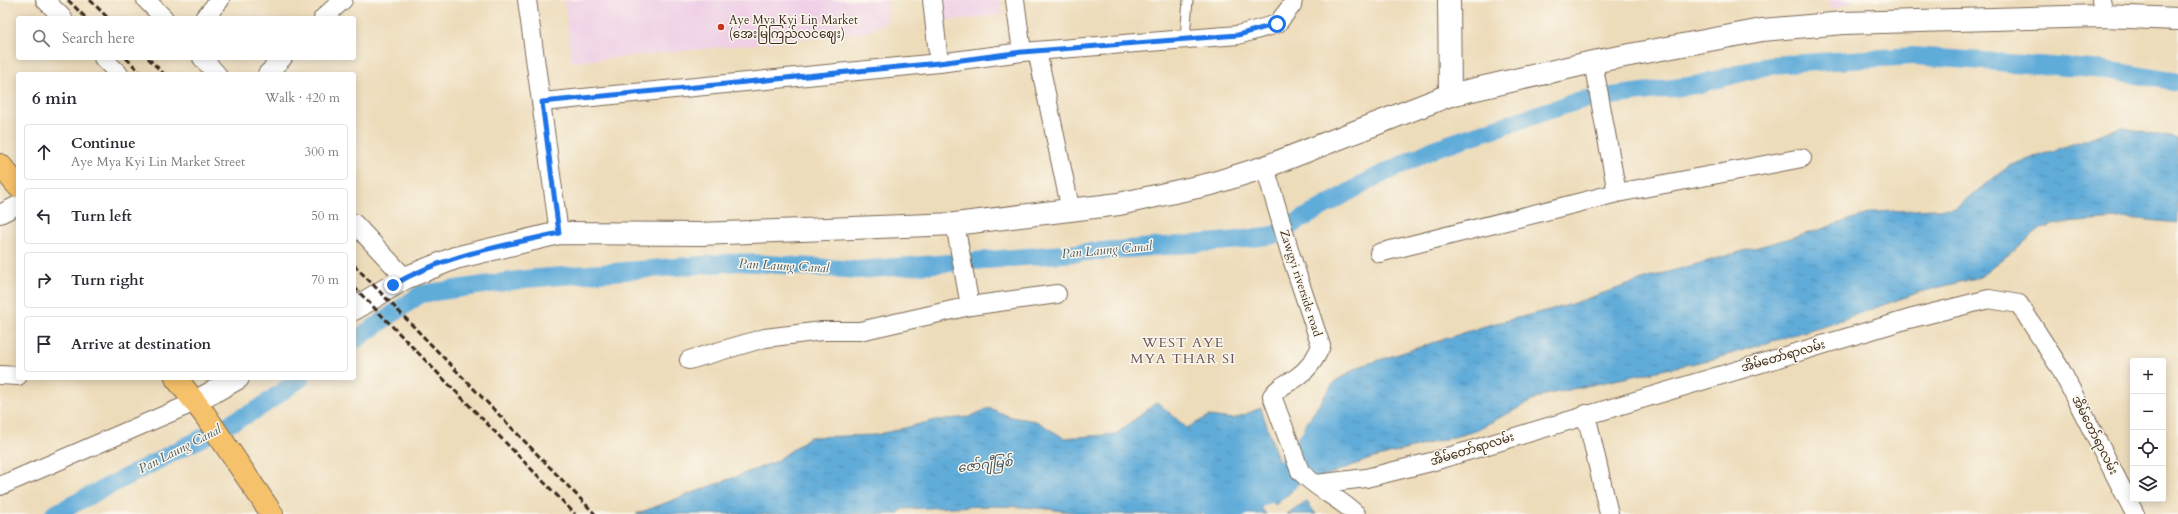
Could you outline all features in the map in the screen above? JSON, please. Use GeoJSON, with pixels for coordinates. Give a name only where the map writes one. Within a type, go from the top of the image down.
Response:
{"type":"FeatureCollection","features":[{"type":"Feature","properties":{"kind":"highway"},"geometry":{"type":"LineString","coordinates":[[0,165],[16,184]]}},
{"type":"Feature","properties":{"kind":"highway"},"geometry":{"type":"LineString","coordinates":[[178,380],[200,408],[272,514]]}},
{"type":"Feature","properties":{"kind":"street"},"geometry":{"type":"LineString","coordinates":[[45,0],[61,16]]}},
{"type":"Feature","properties":{"kind":"street"},"geometry":{"type":"LineString","coordinates":[[146,0],[162,16]]}},
{"type":"Feature","properties":{"kind":"street"},"geometry":{"type":"LineString","coordinates":[[206,16],[220,0]]}},
{"type":"Feature","properties":{"kind":"street"},"geometry":{"type":"LineString","coordinates":[[325,16],[343,0]]}},
{"type":"Feature","properties":{"kind":"street"},"geometry":{"type":"LineString","coordinates":[[527,0],[559,233]]}},
{"type":"Feature","properties":{"kind":"street"},"geometry":{"type":"LineString","coordinates":[[932,0],[939,63]]}},
{"type":"Feature","properties":{"kind":"street"},"geometry":{"type":"LineString","coordinates":[[1015,0],[1071,211]]}},
{"type":"Feature","properties":{"kind":"street"},"geometry":{"type":"LineString","coordinates":[[542,102],[939,63],[1030,52],[1184,38],[1238,35],[1277,24],[1292,5],[1294,0]]}},
{"type":"Feature","properties":{"kind":"street"},"geometry":{"type":"LineString","coordinates":[[1450,0],[1450,95]]}},
{"type":"Feature","properties":{"kind":"street"},"geometry":{"type":"LineString","coordinates":[[356,308],[405,278],[454,258],[559,233],[700,234],[955,224],[1119,204],[1211,184],[1265,166],[1450,95],[1593,62],[1762,30],[2102,8],[2178,19]]}},
{"type":"Feature","properties":{"kind":"street"},"geometry":{"type":"LineString","coordinates":[[105,60],[117,72]]}},
{"type":"Feature","properties":{"kind":"street"},"geometry":{"type":"LineString","coordinates":[[204,60],[215,72]]}},
{"type":"Feature","properties":{"kind":"street"},"geometry":{"type":"LineString","coordinates":[[269,72],[281,60]]}},
{"type":"Feature","properties":{"kind":"street"},"geometry":{"type":"LineString","coordinates":[[1593,62],[1617,193]]}},
{"type":"Feature","properties":{"kind":"street"},"geometry":{"type":"LineString","coordinates":[[1379,253],[1617,193],[1802,158]]}},
{"type":"Feature","properties":{"kind":"street","name":"Zawgyi riverside road"},"geometry":{"type":"LineString","coordinates":[[1265,166],[1291,256],[1321,346],[1314,362],[1296,378],[1277,388],[1272,396],[1300,471],[1356,514]]}},
{"type":"Feature","properties":{"kind":"street"},"geometry":{"type":"LineString","coordinates":[[0,214],[16,206]]}},
{"type":"Feature","properties":{"kind":"street"},"geometry":{"type":"LineString","coordinates":[[955,224],[958,248],[970,306]]}},
{"type":"Feature","properties":{"kind":"street"},"geometry":{"type":"LineString","coordinates":[[356,225],[405,278]]}},
{"type":"Feature","properties":{"kind":"street"},"geometry":{"type":"LineString","coordinates":[[689,360],[765,338],[822,331],[860,331],[970,306],[1057,294]]}},
{"type":"Feature","properties":{"kind":"street","name":"အိမ်တော်ရာလမ်း"},"geometry":{"type":"LineString","coordinates":[[1316,484],[1366,478],[1431,462],[1586,414],[1908,319],[1989,299],[2019,304],[2060,368],[2135,514]]}},
{"type":"Feature","properties":{"kind":"street"},"geometry":{"type":"LineString","coordinates":[[0,374],[16,376]]}},
{"type":"Feature","properties":{"kind":"street"},"geometry":{"type":"LineString","coordinates":[[0,486],[200,408],[235,380]]}},
{"type":"Feature","properties":{"kind":"street"},"geometry":{"type":"LineString","coordinates":[[1586,414],[1610,514]]}},
{"type":"Feature","properties":{"kind":"lane"},"geometry":{"type":"LineString","coordinates":[[1184,38],[1188,0]]}},
{"type":"Feature","properties":{"kind":"shaded area","name":"Aye Mya Kyi Lin Market (အေးမြကြည်လင်ဈေး)"},"geometry":{"type":"Polygon","coordinates":[[[564,0],[888,0],[887,22],[863,33],[572,62],[564,0]]]}},
{"type":"Feature","properties":{"kind":"shaded area"},"geometry":{"type":"Polygon","coordinates":[[[940,0],[1001,0],[1003,15],[942,21],[940,0]]]}},
{"type":"Feature","properties":{"kind":"shaded area"},"geometry":{"type":"Polygon","coordinates":[[[1826,0],[1855,0],[1832,10],[1826,0]]]}},
{"type":"Feature","properties":{"kind":"water"},"geometry":{"type":"Polygon","coordinates":[[[2121,127],[2178,139],[2178,223],[2128,218],[2056,224],[2041,229],[1980,277],[1917,293],[1835,322],[1714,359],[1544,395],[1472,432],[1367,460],[1311,481],[1304,427],[1334,382],[1358,367],[1485,326],[1565,306],[1654,276],[1819,230],[1874,212],[1955,208],[2009,166],[2121,127]]]}},
{"type":"Feature","properties":{"kind":"water","name":"ဇော်ဂျီမြစ်"},"geometry":{"type":"Polygon","coordinates":[[[1157,402],[1187,428],[1209,416],[1233,419],[1261,408],[1284,478],[1292,491],[1275,505],[1261,489],[1253,497],[1266,514],[1244,514],[1239,508],[1231,514],[1080,514],[1036,508],[992,506],[903,509],[897,514],[636,514],[775,462],[810,437],[876,435],[936,420],[969,417],[989,408],[1011,417],[1036,421],[1064,438],[1116,434],[1157,402]]]}},
{"type":"Feature","properties":{"kind":"water"},"geometry":{"type":"Polygon","coordinates":[[[1307,502],[1316,514],[1287,514],[1307,502]]]}},
{"type":"Feature","properties":{"kind":"waterway"},"geometry":{"type":"LineString","coordinates":[[356,340],[421,294],[525,279],[738,262],[858,270],[1230,241],[1274,235],[1370,180],[1436,148],[1581,100],[1696,85],[1771,65],[1913,56],[2107,70],[2178,82]]}},
{"type":"Feature","properties":{"kind":"waterway","name":"Pan Laung Canal"},"geometry":{"type":"LineString","coordinates":[[54,514],[258,409],[298,380]]}},
{"type":"Feature","properties":{"kind":"waterway"},"geometry":{"type":"LineString","coordinates":[[1218,514],[1284,478],[1332,418]]}},
{"type":"Feature","properties":{"kind":"railway"},"geometry":{"type":"LineString","coordinates":[[68,0],[84,16]]}},
{"type":"Feature","properties":{"kind":"railway"},"geometry":{"type":"LineString","coordinates":[[90,0],[106,16]]}},
{"type":"Feature","properties":{"kind":"railway"},"geometry":{"type":"LineString","coordinates":[[128,60],[140,72]]}},
{"type":"Feature","properties":{"kind":"railway"},"geometry":{"type":"LineString","coordinates":[[150,60],[162,72]]}},
{"type":"Feature","properties":{"kind":"railway"},"geometry":{"type":"LineString","coordinates":[[356,267],[595,514]]}},
{"type":"Feature","properties":{"kind":"railway"},"geometry":{"type":"LineString","coordinates":[[356,289],[575,514]]}},
{"type":"Feature","properties":{"kind":"place","name":"Aye Mya Kyi Lin Market (အေးမြကြည်လင်ဈေး)"},"geometry":{"type":"Point","coordinates":[721,27]}},
{"type":"Feature","properties":{"kind":"district","name":"WEST AYE MYA THAR SI"},"geometry":{"type":"Point","coordinates":[1183,350]}},
{"type":"Feature","properties":{"kind":"route"},"geometry":{"type":"LineString","coordinates":[[393,285],[405,278],[454,258],[559,233],[542,102],[939,63],[1022,52],[1207,36],[1238,35],[1277,24]]}}]}
